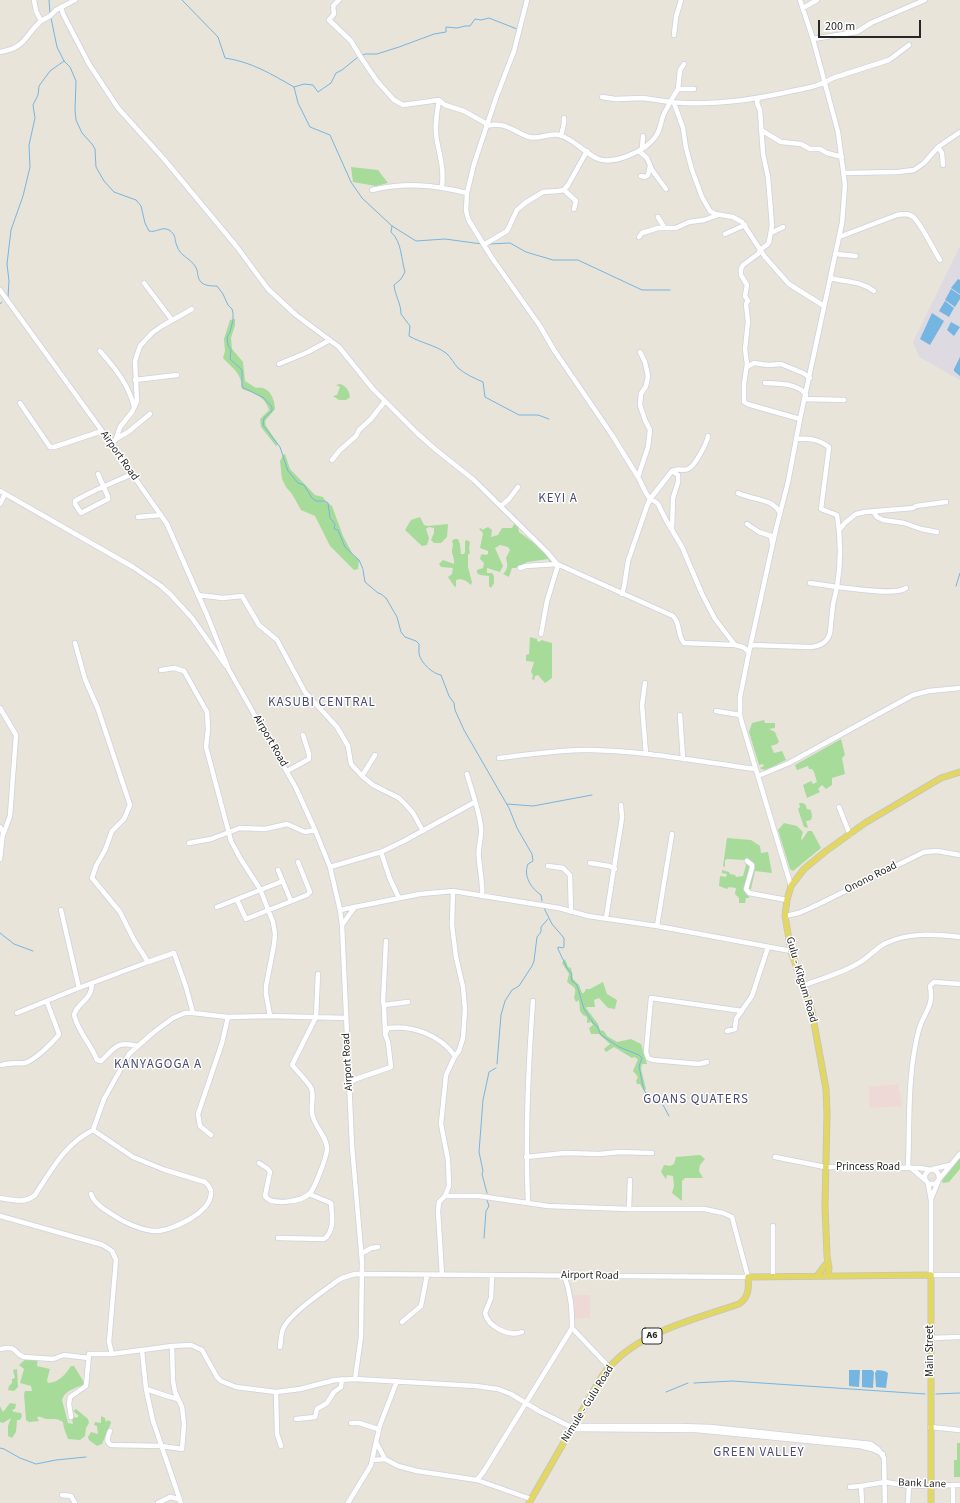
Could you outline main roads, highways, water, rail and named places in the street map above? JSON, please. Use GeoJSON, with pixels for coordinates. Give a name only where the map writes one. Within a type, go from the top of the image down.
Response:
{"type":"FeatureCollection","features":[{"type":"Feature","properties":{"kind":"main road","name":"Gulu - Kitgum Road"},"geometry":{"type":"LineString","coordinates":[[827,1276],[825,1167],[827,1114],[826,1089],[812,1012],[791,951],[785,916],[787,900],[791,886],[804,869],[812,862],[865,823],[941,778],[960,772]]}},
{"type":"Feature","properties":{"kind":"main road"},"geometry":{"type":"LineString","coordinates":[[818,1276],[827,1266],[836,1276]]}},
{"type":"Feature","properties":{"kind":"main road","name":"Main Street"},"geometry":{"type":"LineString","coordinates":[[836,1276],[931,1275],[931,1503]]}},
{"type":"Feature","properties":{"kind":"main road"},"geometry":{"type":"LineString","coordinates":[[818,1276],[836,1276]]}},
{"type":"Feature","properties":{"kind":"main road","name":"Nimule - Gulu Road"},"geometry":{"type":"LineString","coordinates":[[530,1501],[572,1427],[610,1366],[622,1354],[656,1334],[739,1304],[746,1298],[748,1293],[748,1277],[818,1276]]}},
{"type":"Feature","properties":{"kind":"water"},"geometry":{"type":"Polygon","coordinates":[[[958,279],[960,280],[960,294],[951,288],[958,279]]]}},
{"type":"Feature","properties":{"kind":"water"},"geometry":{"type":"Polygon","coordinates":[[[951,289],[960,295],[960,299],[955,307],[945,300],[951,289]]]}},
{"type":"Feature","properties":{"kind":"water"},"geometry":{"type":"Polygon","coordinates":[[[945,301],[954,308],[949,317],[939,311],[945,301]]]}},
{"type":"Feature","properties":{"kind":"water"},"geometry":{"type":"Polygon","coordinates":[[[932,313],[944,321],[930,345],[920,339],[932,313]]]}},
{"type":"Feature","properties":{"kind":"water"},"geometry":{"type":"Polygon","coordinates":[[[951,322],[960,327],[954,336],[947,330],[951,322]]]}},
{"type":"Feature","properties":{"kind":"water"},"geometry":{"type":"Polygon","coordinates":[[[960,357],[960,376],[954,371],[954,369],[960,357]]]}},
{"type":"Feature","properties":{"kind":"water"},"geometry":{"type":"Polygon","coordinates":[[[849,1370],[860,1370],[859,1387],[849,1386],[849,1370]]]}},
{"type":"Feature","properties":{"kind":"water"},"geometry":{"type":"Polygon","coordinates":[[[862,1370],[872,1370],[874,1372],[873,1388],[862,1387],[862,1370]]]}},
{"type":"Feature","properties":{"kind":"water"},"geometry":{"type":"Polygon","coordinates":[[[877,1370],[888,1373],[886,1388],[876,1387],[875,1373],[877,1370]]]}},
{"type":"Feature","properties":{"kind":"waterway"},"geometry":{"type":"LineString","coordinates":[[49,0],[50,13]]}},
{"type":"Feature","properties":{"kind":"waterway"},"geometry":{"type":"LineString","coordinates":[[182,0],[218,37],[225,58],[244,62],[269,73],[294,87],[298,103],[310,127],[330,135],[351,182],[362,198],[392,226],[416,241],[445,239],[482,244]]}},
{"type":"Feature","properties":{"kind":"waterway"},"geometry":{"type":"LineString","coordinates":[[51,18],[57,47],[64,61],[70,67],[76,81],[76,120],[82,133],[95,149],[96,167],[104,181],[114,192],[136,200],[141,206],[145,223],[149,231],[166,229],[172,232],[178,249],[193,263],[200,281],[205,285],[217,286],[223,294],[233,313],[233,320],[227,337],[228,345],[231,350],[230,359],[242,370],[242,387],[264,398],[272,407],[272,411],[264,418],[263,425],[280,447],[288,471],[298,483],[304,485],[312,498],[316,501],[325,501],[328,503],[330,518],[335,524],[334,529],[338,530],[345,547],[359,560],[363,569]]}},
{"type":"Feature","properties":{"kind":"waterway"},"geometry":{"type":"LineString","coordinates":[[361,56],[365,54],[377,54],[434,34],[446,32],[446,27],[457,28],[470,26],[475,19],[481,20],[489,18],[517,29]]}},
{"type":"Feature","properties":{"kind":"waterway"},"geometry":{"type":"LineString","coordinates":[[294,87],[304,84],[313,85],[318,92],[331,83],[336,73],[358,57]]}},
{"type":"Feature","properties":{"kind":"waterway"},"geometry":{"type":"LineString","coordinates":[[8,297],[9,281],[7,264],[11,230],[23,196],[30,167],[29,145],[35,118],[33,105],[38,95],[39,86],[50,71],[64,61]]}},
{"type":"Feature","properties":{"kind":"waterway"},"geometry":{"type":"LineString","coordinates":[[392,226],[391,232],[395,236],[399,246],[405,272],[401,279],[394,285],[401,314],[410,326],[409,336],[442,350],[461,370],[483,382],[485,397],[519,415],[538,415],[549,419]]}},
{"type":"Feature","properties":{"kind":"waterway"},"geometry":{"type":"LineString","coordinates":[[489,244],[510,243],[526,252],[553,260],[578,260],[642,290],[670,290]]}},
{"type":"Feature","properties":{"kind":"waterway"},"geometry":{"type":"LineString","coordinates":[[363,570],[365,582],[386,598],[397,617],[401,632],[405,637],[416,641],[419,644],[419,654],[422,661],[431,670],[441,675],[464,730],[509,808],[517,828],[532,854],[533,861],[528,864],[527,877],[534,889],[541,895],[542,901]]}},
{"type":"Feature","properties":{"kind":"waterway"},"geometry":{"type":"LineString","coordinates":[[956,586],[960,573]]}},
{"type":"Feature","properties":{"kind":"waterway"},"geometry":{"type":"LineString","coordinates":[[507,804],[533,806],[592,795]]}},
{"type":"Feature","properties":{"kind":"waterway"},"geometry":{"type":"LineString","coordinates":[[544,908],[552,924],[564,938],[564,947],[558,947],[558,949],[567,968],[572,974],[572,981],[577,985],[584,1009],[597,1026],[601,1035],[619,1047],[639,1055],[642,1058],[639,1066],[645,1092],[663,1105],[669,1116]]}},
{"type":"Feature","properties":{"kind":"waterway"},"geometry":{"type":"LineString","coordinates":[[497,1064],[501,1015],[505,1001],[512,990],[519,986],[532,966],[537,937],[541,932],[541,927],[548,919]]}},
{"type":"Feature","properties":{"kind":"waterway"},"geometry":{"type":"LineString","coordinates":[[0,933],[14,944],[33,951]]}},
{"type":"Feature","properties":{"kind":"waterway"},"geometry":{"type":"LineString","coordinates":[[487,1193],[482,1174],[483,1171],[479,1152],[483,1100],[489,1072],[496,1068]]}},
{"type":"Feature","properties":{"kind":"waterway"},"geometry":{"type":"LineString","coordinates":[[484,1238],[486,1211],[489,1206],[487,1200]]}},
{"type":"Feature","properties":{"kind":"waterway"},"geometry":{"type":"LineString","coordinates":[[694,1383],[732,1381],[925,1394]]}},
{"type":"Feature","properties":{"kind":"waterway"},"geometry":{"type":"LineString","coordinates":[[666,1392],[688,1383]]}},
{"type":"Feature","properties":{"kind":"waterway"},"geometry":{"type":"LineString","coordinates":[[936,1394],[960,1393]]}},
{"type":"Feature","properties":{"kind":"waterway"},"geometry":{"type":"LineString","coordinates":[[0,1448],[36,1464],[86,1457]]}},
{"type":"Feature","properties":{"kind":"district","name":"KEYI A"},"geometry":{"type":"Point","coordinates":[558,499]}},
{"type":"Feature","properties":{"kind":"district","name":"KASUBI CENTRAL"},"geometry":{"type":"Point","coordinates":[322,703]}},
{"type":"Feature","properties":{"kind":"district","name":"KANYAGOGA A"},"geometry":{"type":"Point","coordinates":[158,1065]}},
{"type":"Feature","properties":{"kind":"district","name":"GOANS QUATERS"},"geometry":{"type":"Point","coordinates":[696,1100]}},
{"type":"Feature","properties":{"kind":"district","name":"GREEN VALLEY"},"geometry":{"type":"Point","coordinates":[759,1453]}}]}
